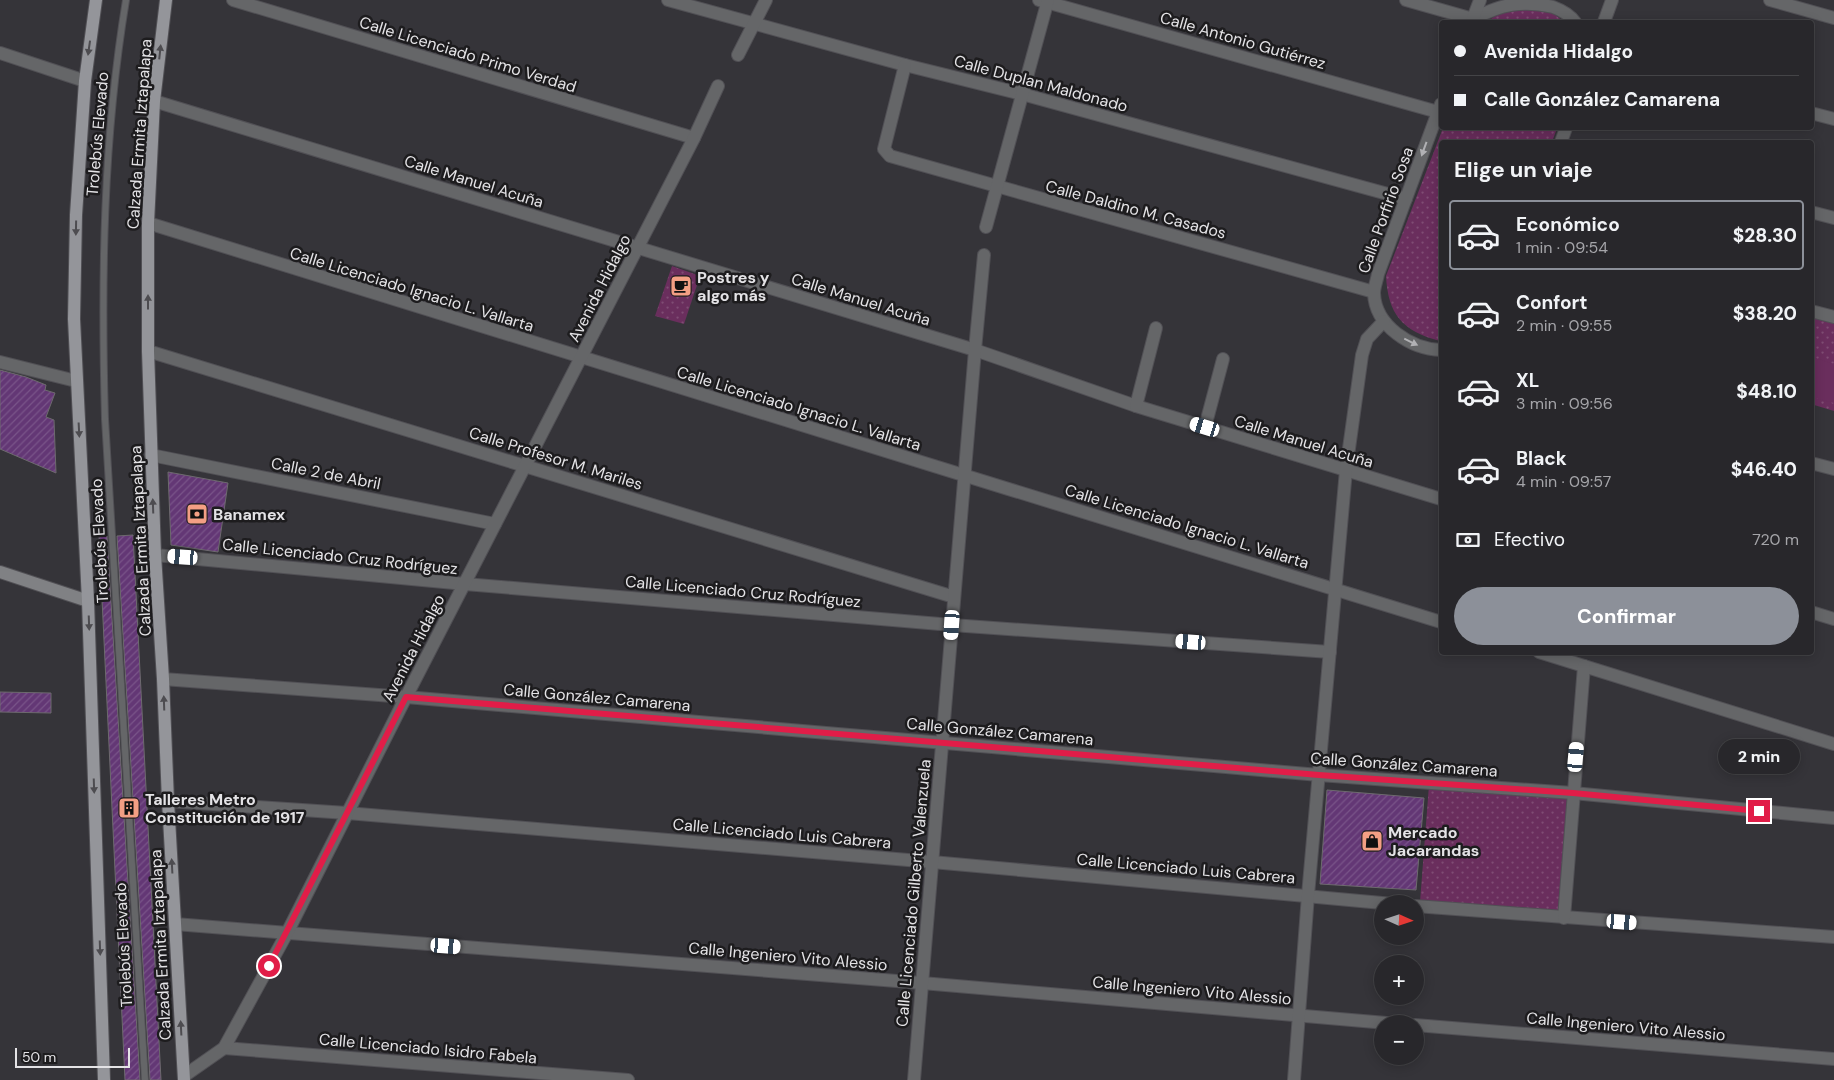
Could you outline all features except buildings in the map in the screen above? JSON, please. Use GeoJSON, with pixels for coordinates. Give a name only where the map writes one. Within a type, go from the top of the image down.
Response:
{"type":"FeatureCollection","features":[{"type":"Feature","properties":{"kind":"main road"},"geometry":{"type":"LineString","coordinates":[[96,0],[85,81],[76,215],[74,319],[88,601],[104,1080]]}},
{"type":"Feature","properties":{"kind":"main road","name":"Calzada Ermita Iztapalapa"},"geometry":{"type":"LineString","coordinates":[[166,0],[154,101],[148,223],[148,351],[155,555],[184,1078]]}},
{"type":"Feature","properties":{"kind":"street","name":"Calle Licenciado Primo Verdad"},"geometry":{"type":"LineString","coordinates":[[232,0],[694,138]]}},
{"type":"Feature","properties":{"kind":"street","name":"Calle Duplan Maldonado"},"geometry":{"type":"LineString","coordinates":[[668,0],[1406,198]]}},
{"type":"Feature","properties":{"kind":"street"},"geometry":{"type":"LineString","coordinates":[[738,55],[766,0]]}},
{"type":"Feature","properties":{"kind":"street"},"geometry":{"type":"LineString","coordinates":[[1406,0],[1470,20]]}},
{"type":"Feature","properties":{"kind":"street"},"geometry":{"type":"LineString","coordinates":[[1473,20],[1480,0]]}},
{"type":"Feature","properties":{"kind":"street"},"geometry":{"type":"LineString","coordinates":[[1605,20],[1612,0]]}},
{"type":"Feature","properties":{"kind":"street"},"geometry":{"type":"LineString","coordinates":[[1770,0],[1834,18]]}},
{"type":"Feature","properties":{"kind":"street"},"geometry":{"type":"LineString","coordinates":[[986,227],[1022,94],[1044,1]]}},
{"type":"Feature","properties":{"kind":"street","name":"Calle Antonio Gutiérrez"},"geometry":{"type":"LineString","coordinates":[[1044,1],[1439,108]]}},
{"type":"Feature","properties":{"kind":"street"},"geometry":{"type":"LineString","coordinates":[[1475,20],[1496,7],[1522,1],[1540,2],[1560,9],[1573,20]]}},
{"type":"Feature","properties":{"kind":"street"},"geometry":{"type":"LineString","coordinates":[[0,53],[85,81]]}},
{"type":"Feature","properties":{"kind":"street","name":"Calle Daldino M. Casados"},"geometry":{"type":"LineString","coordinates":[[905,65],[884,149],[890,156],[1374,292]]}},
{"type":"Feature","properties":{"kind":"street","name":"Avenida Hidalgo"},"geometry":{"type":"LineString","coordinates":[[184,1078],[224,1048],[287,933],[406,697],[694,138],[718,86]]}},
{"type":"Feature","properties":{"kind":"street","name":"Calle Manuel Acuña"},"geometry":{"type":"LineString","coordinates":[[154,101],[975,350],[1136,406],[1439,499]]}},
{"type":"Feature","properties":{"kind":"street","name":"Calle Porfirio Sosa"},"geometry":{"type":"LineString","coordinates":[[1439,111],[1378,274],[1374,292],[1376,308],[1384,321],[1398,336],[1418,346],[1439,350]]}},
{"type":"Feature","properties":{"kind":"street"},"geometry":{"type":"LineString","coordinates":[[1814,114],[1834,119]]}},
{"type":"Feature","properties":{"kind":"street"},"geometry":{"type":"LineString","coordinates":[[1814,213],[1834,218]]}},
{"type":"Feature","properties":{"kind":"street","name":"Calle Licenciado Ignacio L. Vallarta"},"geometry":{"type":"LineString","coordinates":[[148,223],[1439,621]]}},
{"type":"Feature","properties":{"kind":"street","name":"Calle Licenciado Gilberto Valenzuela"},"geometry":{"type":"LineString","coordinates":[[914,1080],[984,255]]}},
{"type":"Feature","properties":{"kind":"street"},"geometry":{"type":"LineString","coordinates":[[1814,312],[1834,317]]}},
{"type":"Feature","properties":{"kind":"street"},"geometry":{"type":"LineString","coordinates":[[1294,1080],[1308,895],[1346,470],[1362,355],[1367,339],[1384,321]]}},
{"type":"Feature","properties":{"kind":"street"},"geometry":{"type":"LineString","coordinates":[[1136,406],[1156,328]]}},
{"type":"Feature","properties":{"kind":"street","name":"Calle Profesor M. Mariles"},"geometry":{"type":"LineString","coordinates":[[148,351],[954,597]]}},
{"type":"Feature","properties":{"kind":"street"},"geometry":{"type":"LineString","coordinates":[[1205,427],[1223,360]]}},
{"type":"Feature","properties":{"kind":"street"},"geometry":{"type":"LineString","coordinates":[[0,362],[76,381]]}},
{"type":"Feature","properties":{"kind":"street","name":"Calle 2 de Abril"},"geometry":{"type":"LineString","coordinates":[[151,455],[495,524]]}},
{"type":"Feature","properties":{"kind":"street"},"geometry":{"type":"LineString","coordinates":[[1814,464],[1834,469]]}},
{"type":"Feature","properties":{"kind":"street","name":"Calle Licenciado Cruz Rodríguez"},"geometry":{"type":"LineString","coordinates":[[155,555],[465,584],[952,625],[1330,652]]}},
{"type":"Feature","properties":{"kind":"street"},"geometry":{"type":"LineString","coordinates":[[0,572],[88,601]]}},
{"type":"Feature","properties":{"kind":"street"},"geometry":{"type":"LineString","coordinates":[[1814,613],[1834,618]]}},
{"type":"Feature","properties":{"kind":"street"},"geometry":{"type":"LineString","coordinates":[[1549,655],[1834,744]]}},
{"type":"Feature","properties":{"kind":"street"},"geometry":{"type":"LineString","coordinates":[[1564,918],[1584,666]]}},
{"type":"Feature","properties":{"kind":"street","name":"Calle González Camarena"},"geometry":{"type":"LineString","coordinates":[[163,680],[406,697],[1319,775],[1573,793],[1834,818]]}},
{"type":"Feature","properties":{"kind":"street","name":"Calle Licenciado Luis Cabrera"},"geometry":{"type":"LineString","coordinates":[[168,801],[347,813],[932,862],[1374,902]]}},
{"type":"Feature","properties":{"kind":"street"},"geometry":{"type":"LineString","coordinates":[[1424,907],[1834,937]]}},
{"type":"Feature","properties":{"kind":"street","name":"Calle Ingeniero Vito Alessio"},"geometry":{"type":"LineString","coordinates":[[175,924],[922,983],[1374,1022]]}},
{"type":"Feature","properties":{"kind":"street","name":"Calle Ingeniero Vito Alessio"},"geometry":{"type":"LineString","coordinates":[[1424,1026],[1834,1059]]}},
{"type":"Feature","properties":{"kind":"street","name":"Calle Licenciado Isidro Fabela"},"geometry":{"type":"LineString","coordinates":[[224,1048],[628,1080]]}},
{"type":"Feature","properties":{"kind":"lane","name":"Trolebús Elevado"},"geometry":{"type":"LineString","coordinates":[[126,0],[116,72],[106,178],[103,350],[105,419],[145,1080]]}},
{"type":"Feature","properties":{"kind":"shaded area"},"geometry":{"type":"Polygon","coordinates":[[[1522,6],[1553,13],[1562,20],[1491,20],[1499,13],[1522,6]]]}},
{"type":"Feature","properties":{"kind":"shaded area"},"geometry":{"type":"Polygon","coordinates":[[[1442,130],[1556,130],[1553,140],[1439,140],[1439,341],[1416,332],[1400,319],[1390,301],[1386,276],[1442,130]]]}},
{"type":"Feature","properties":{"kind":"shaded area"},"geometry":{"type":"Polygon","coordinates":[[[672,266],[700,276],[684,324],[655,316],[672,266]]]}},
{"type":"Feature","properties":{"kind":"shaded area"},"geometry":{"type":"Polygon","coordinates":[[[1814,315],[1834,321],[1834,411],[1814,405],[1814,315]]]}},
{"type":"Feature","properties":{"kind":"shaded area"},"geometry":{"type":"Polygon","coordinates":[[[1815,358],[1834,364],[1834,403],[1814,398],[1815,358]]]}},
{"type":"Feature","properties":{"kind":"shaded area"},"geometry":{"type":"Polygon","coordinates":[[[1429,785],[1572,794],[1564,916],[1424,902],[1424,895],[1421,895],[1429,785]]]}},
{"type":"Feature","properties":{"kind":"place","name":"Postres y algo más"},"geometry":{"type":"Point","coordinates":[681,286]}},
{"type":"Feature","properties":{"kind":"place","name":"Banamex"},"geometry":{"type":"Point","coordinates":[197,514]}},
{"type":"Feature","properties":{"kind":"place","name":"Talleres Metro Constitución de 1917"},"geometry":{"type":"Point","coordinates":[129,808]}},
{"type":"Feature","properties":{"kind":"place","name":"Mercado Jacarandas"},"geometry":{"type":"Point","coordinates":[1372,841]}},
{"type":"Feature","properties":{"kind":"route"},"geometry":{"type":"LineString","coordinates":[[269,966],[406,697],[1319,775],[1573,793],[1759,811]]}}]}
